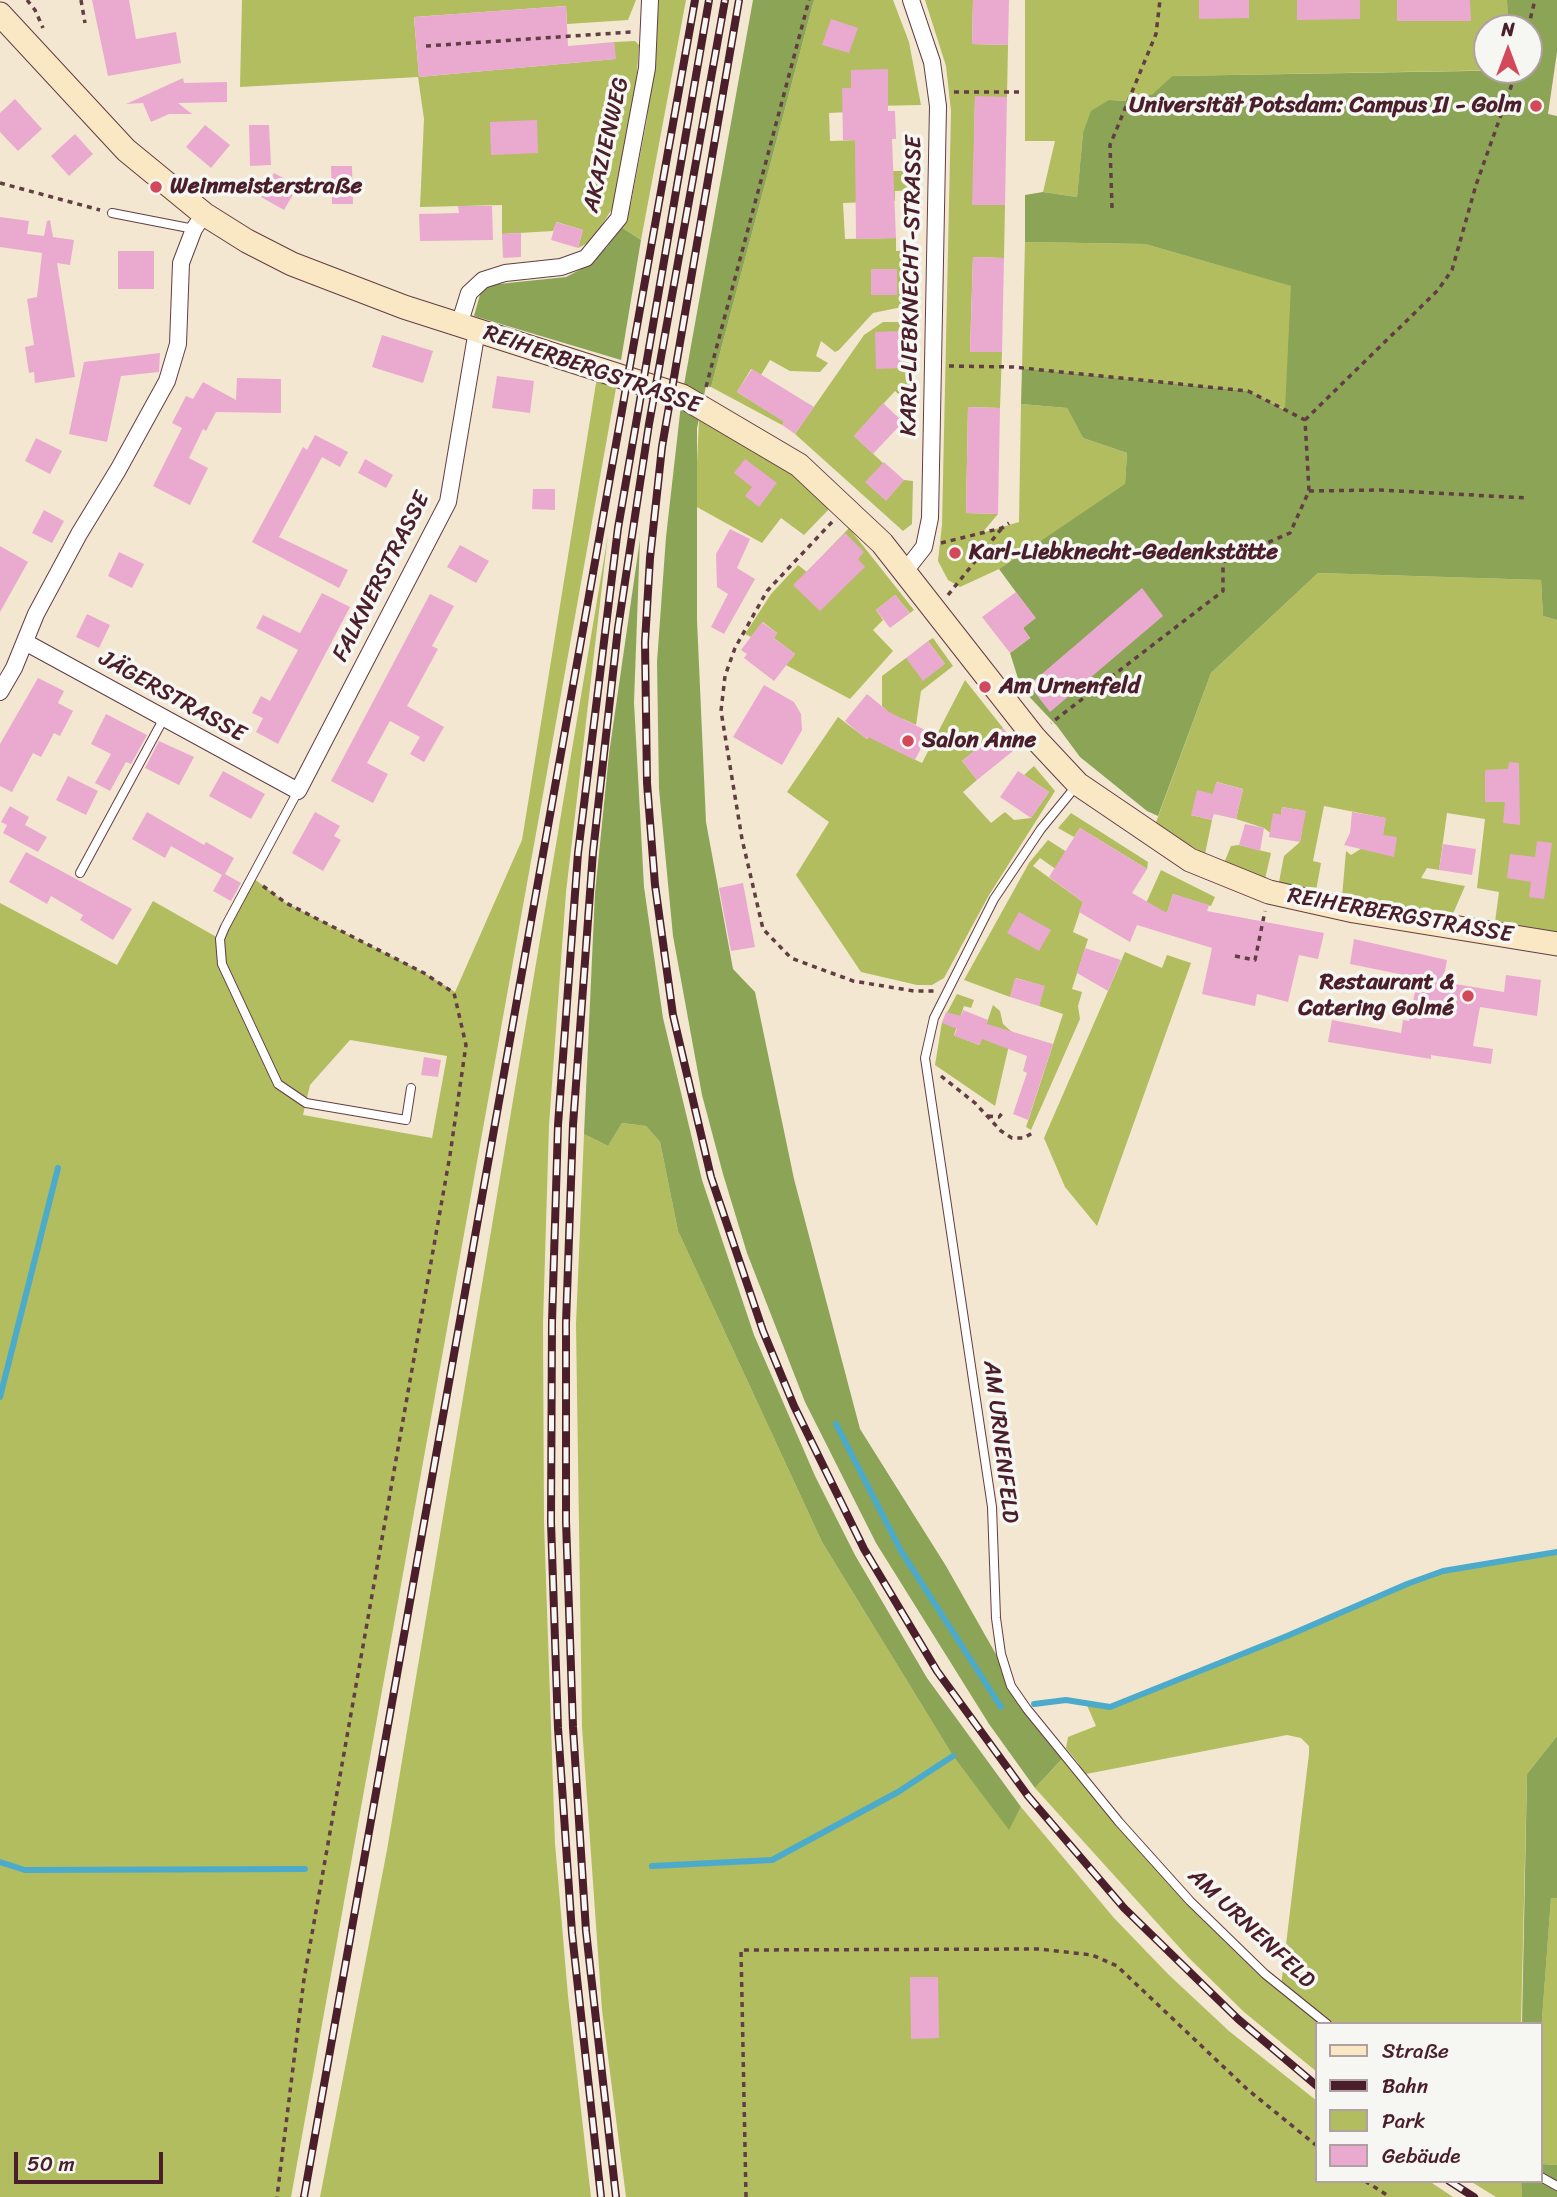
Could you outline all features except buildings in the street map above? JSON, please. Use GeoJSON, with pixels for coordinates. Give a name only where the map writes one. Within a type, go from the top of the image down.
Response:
{"type":"FeatureCollection","features":[{"type":"Feature","properties":{"kind":"street","name":"AKAZIENWEG"},"geometry":{"type":"LineString","coordinates":[[468,328],[469,293],[482,280],[505,273],[561,268],[586,258],[619,218],[647,68],[650,0]]}},
{"type":"Feature","properties":{"kind":"street","name":"KARL-LIEBKNECHT-STRASSE"},"geometry":{"type":"LineString","coordinates":[[906,570],[924,547],[930,518],[937,93],[932,62],[911,0]]}},
{"type":"Feature","properties":{"kind":"street","name":"REIHERBERGSTRASSE"},"geometry":{"type":"LineString","coordinates":[[0,14],[126,150],[199,221],[292,264],[468,328],[682,396],[799,465],[846,506],[906,570],[1034,737],[1078,784],[1191,860],[1269,892],[1354,911],[1557,944]]}},
{"type":"Feature","properties":{"kind":"street"},"geometry":{"type":"LineString","coordinates":[[0,692],[36,614],[79,534],[118,470],[174,363],[181,262],[199,221]]}},
{"type":"Feature","properties":{"kind":"street","name":"FALKNERSTRASSE"},"geometry":{"type":"LineString","coordinates":[[298,791],[448,502],[468,328]]}},
{"type":"Feature","properties":{"kind":"street","name":"JÄGERSTRASSE"},"geometry":{"type":"LineString","coordinates":[[25,642],[298,791]]}},
{"type":"Feature","properties":{"kind":"lane"},"geometry":{"type":"LineString","coordinates":[[112,214],[199,221]]}},
{"type":"Feature","properties":{"kind":"lane"},"geometry":{"type":"LineString","coordinates":[[80,873],[163,719]]}},
{"type":"Feature","properties":{"kind":"lane","name":"AM URNENFELD"},"geometry":{"type":"LineString","coordinates":[[1078,784],[1041,829],[994,900],[934,1018],[926,1064],[992,1507],[996,1619],[1001,1654],[1011,1686],[1088,1784],[1190,1901],[1265,1974],[1324,2022]]}},
{"type":"Feature","properties":{"kind":"lane"},"geometry":{"type":"LineString","coordinates":[[298,791],[225,927],[220,953],[222,964],[278,1084],[306,1103],[406,1120],[411,1088]]}},
{"type":"Feature","properties":{"kind":"path"},"geometry":{"type":"LineString","coordinates":[[27,0],[44,30]]}},
{"type":"Feature","properties":{"kind":"path"},"geometry":{"type":"LineString","coordinates":[[82,0],[85,23]]}},
{"type":"Feature","properties":{"kind":"path"},"geometry":{"type":"LineString","coordinates":[[709,375],[809,0]]}},
{"type":"Feature","properties":{"kind":"path"},"geometry":{"type":"LineString","coordinates":[[1112,208],[1110,145],[1156,34],[1160,0]]}},
{"type":"Feature","properties":{"kind":"path"},"geometry":{"type":"LineString","coordinates":[[426,46],[650,30]]}},
{"type":"Feature","properties":{"kind":"path"},"geometry":{"type":"LineString","coordinates":[[1045,728],[1223,591],[1223,562],[1290,533],[1309,491],[1305,420],[1438,290],[1452,270],[1476,185],[1512,84]]}},
{"type":"Feature","properties":{"kind":"path"},"geometry":{"type":"LineString","coordinates":[[937,93],[1019,92]]}},
{"type":"Feature","properties":{"kind":"path"},"geometry":{"type":"LineString","coordinates":[[0,183],[112,214]]}},
{"type":"Feature","properties":{"kind":"path"},"geometry":{"type":"LineString","coordinates":[[933,366],[1013,367],[1248,391],[1305,420]]}},
{"type":"Feature","properties":{"kind":"path"},"geometry":{"type":"LineString","coordinates":[[1309,491],[1380,490],[1527,498]]}},
{"type":"Feature","properties":{"kind":"path"},"geometry":{"type":"LineString","coordinates":[[846,506],[767,591],[734,648],[725,676],[722,711],[742,839],[763,929],[791,958],[853,981],[914,991],[946,991]]}},
{"type":"Feature","properties":{"kind":"path"},"geometry":{"type":"LineString","coordinates":[[935,611],[1002,528],[1009,523]]}},
{"type":"Feature","properties":{"kind":"path"},"geometry":{"type":"LineString","coordinates":[[924,547],[1002,528]]}},
{"type":"Feature","properties":{"kind":"path"},"geometry":{"type":"LineString","coordinates":[[253,878],[286,903],[424,973],[454,993],[466,1045],[450,1155],[304,1979],[277,2197]]}},
{"type":"Feature","properties":{"kind":"path"},"geometry":{"type":"LineString","coordinates":[[1235,956],[1255,960],[1269,892]]}},
{"type":"Feature","properties":{"kind":"path"},"geometry":{"type":"LineString","coordinates":[[926,1064],[1012,1138],[1024,1139],[1034,1132]]}},
{"type":"Feature","properties":{"kind":"path"},"geometry":{"type":"LineString","coordinates":[[985,1114],[995,1118],[1004,1111]]}},
{"type":"Feature","properties":{"kind":"path"},"geometry":{"type":"LineString","coordinates":[[746,2197],[741,1950],[1039,1950],[1093,1955],[1117,1966],[1247,2089],[1316,2145]]}},
{"type":"Feature","properties":{"kind":"path"},"geometry":{"type":"LineString","coordinates":[[1368,2183],[1390,2197]]}},
{"type":"Feature","properties":{"kind":"green space"},"geometry":{"type":"Polygon","coordinates":[[[242,0],[636,0],[628,20],[567,24],[566,6],[414,17],[419,77],[615,59],[614,42],[635,41],[639,45],[634,113],[615,204],[592,241],[578,248],[583,230],[557,222],[553,231],[502,234],[502,205],[420,207],[424,119],[418,77],[240,87],[242,0]]]}},
{"type":"Feature","properties":{"kind":"green space"},"geometry":{"type":"Polygon","coordinates":[[[659,0],[686,0],[641,240],[621,227],[631,203],[647,119],[659,0]]]}},
{"type":"Feature","properties":{"kind":"green space"},"geometry":{"type":"Polygon","coordinates":[[[753,0],[814,0],[711,387],[706,386],[697,428],[697,620],[706,822],[733,969],[755,992],[794,1179],[860,1429],[946,1566],[1006,1672],[1011,1686],[1062,1759],[1035,1788],[989,1724],[876,1543],[805,1402],[747,1253],[723,1174],[702,1095],[673,936],[659,789],[657,662],[666,537],[682,396],[753,0]]]}},
{"type":"Feature","properties":{"kind":"green space"},"geometry":{"type":"Polygon","coordinates":[[[814,0],[893,0],[909,42],[921,105],[873,106],[872,111],[829,113],[830,141],[890,139],[893,171],[919,171],[919,190],[895,191],[895,201],[843,203],[845,239],[896,238],[896,251],[918,250],[916,308],[897,308],[873,313],[835,352],[821,341],[816,356],[828,363],[820,372],[790,371],[770,360],[761,375],[751,369],[737,392],[772,414],[792,411],[782,425],[711,387],[814,0]],[[887,70],[852,99],[888,98],[887,70]]]}},
{"type":"Feature","properties":{"kind":"green space"},"geometry":{"type":"Polygon","coordinates":[[[925,0],[973,0],[972,44],[1008,45],[1007,97],[975,97],[973,204],[1005,205],[1004,258],[973,257],[970,351],[1002,352],[1000,408],[968,407],[966,513],[998,514],[982,533],[1019,522],[1021,404],[1067,408],[1083,438],[1127,453],[1125,485],[999,569],[960,587],[948,580],[938,561],[942,525],[951,111],[946,66],[925,0]]]}},
{"type":"Feature","properties":{"kind":"green space"},"geometry":{"type":"Polygon","coordinates":[[[1025,0],[1507,0],[1508,14],[1473,14],[1473,71],[1172,76],[1154,94],[1129,101],[1109,100],[1083,133],[1077,197],[1043,192],[1055,141],[1025,141],[1025,0]]]}},
{"type":"Feature","properties":{"kind":"green space"},"geometry":{"type":"Polygon","coordinates":[[[1507,0],[1557,0],[1557,52],[1548,114],[1557,116],[1557,620],[1543,616],[1541,580],[1318,573],[1211,673],[1158,816],[1147,811],[1080,757],[1057,726],[1021,688],[1010,653],[1030,638],[1023,628],[1035,618],[999,569],[1125,484],[1127,453],[1083,438],[1067,408],[1021,404],[1022,368],[1248,391],[1285,410],[1291,286],[1145,244],[1025,242],[1025,195],[1043,192],[1077,197],[1083,133],[1091,111],[1109,100],[1129,101],[1153,94],[1172,76],[1473,71],[1473,84],[1543,84],[1543,14],[1508,14],[1507,0]]]}},
{"type":"Feature","properties":{"kind":"green space"},"geometry":{"type":"Polygon","coordinates":[[[621,227],[641,240],[621,360],[474,316],[481,291],[489,285],[566,277],[587,266],[607,247],[621,227]]]}},
{"type":"Feature","properties":{"kind":"green space"},"geometry":{"type":"Polygon","coordinates":[[[1025,242],[1145,244],[1292,286],[1286,410],[1247,391],[1022,368],[1025,242]]]}},
{"type":"Feature","properties":{"kind":"green space"},"geometry":{"type":"Polygon","coordinates":[[[883,322],[916,322],[914,408],[895,391],[854,436],[883,463],[886,500],[904,480],[913,481],[912,524],[903,531],[795,434],[864,335],[883,322]]]}},
{"type":"Feature","properties":{"kind":"green space"},"geometry":{"type":"Polygon","coordinates":[[[598,371],[618,377],[291,2197],[0,2197],[0,903],[117,965],[153,901],[220,939],[253,878],[286,903],[424,973],[455,992],[522,840],[598,371]],[[350,1040],[310,1085],[303,1115],[432,1138],[447,1056],[350,1040]]]}},
{"type":"Feature","properties":{"kind":"green space"},"geometry":{"type":"Polygon","coordinates":[[[699,420],[794,476],[831,507],[804,535],[781,518],[762,543],[695,506],[699,420]]]}},
{"type":"Feature","properties":{"kind":"green space"},"geometry":{"type":"Polygon","coordinates":[[[849,528],[914,610],[910,613],[895,595],[876,610],[883,620],[873,630],[893,651],[850,699],[786,665],[795,654],[774,638],[777,633],[763,622],[751,637],[745,634],[771,594],[798,565],[807,572],[849,528]]]}},
{"type":"Feature","properties":{"kind":"green space"},"geometry":{"type":"Polygon","coordinates":[[[608,535],[566,892],[549,1125],[543,1323],[544,1522],[555,1843],[568,1996],[591,2197],[320,2197],[387,1850],[608,535]]]}},
{"type":"Feature","properties":{"kind":"green space"},"geometry":{"type":"Polygon","coordinates":[[[640,539],[634,702],[644,887],[663,1018],[702,1180],[754,1335],[815,1476],[855,1555],[927,1678],[1021,1807],[1009,1830],[953,1756],[822,1542],[678,1231],[660,1142],[646,1126],[622,1123],[608,1146],[584,1134],[595,893],[609,754],[640,539]]]}},
{"type":"Feature","properties":{"kind":"green space"},"geometry":{"type":"Polygon","coordinates":[[[1318,573],[1541,580],[1543,616],[1557,620],[1557,932],[1495,922],[1499,892],[1477,888],[1485,819],[1447,813],[1439,870],[1427,868],[1421,878],[1465,886],[1452,916],[1342,897],[1346,851],[1351,855],[1383,835],[1385,818],[1324,806],[1313,861],[1321,863],[1316,891],[1279,882],[1284,856],[1300,842],[1305,811],[1282,807],[1281,815],[1273,814],[1277,838],[1264,828],[1236,819],[1243,789],[1217,782],[1213,794],[1191,815],[1212,820],[1205,854],[1155,825],[1211,673],[1318,573]]]}},
{"type":"Feature","properties":{"kind":"green space"},"geometry":{"type":"Polygon","coordinates":[[[933,638],[953,666],[921,691],[916,725],[903,719],[889,747],[922,763],[965,680],[1003,728],[962,761],[977,780],[963,792],[991,823],[1005,812],[1014,820],[1031,818],[1049,792],[1024,775],[1034,766],[1055,791],[989,895],[944,978],[932,985],[917,985],[861,972],[796,875],[829,822],[787,792],[838,717],[867,739],[888,712],[882,706],[882,676],[906,658],[945,664],[928,641],[933,638]]]}},
{"type":"Feature","properties":{"kind":"green space"},"geometry":{"type":"Polygon","coordinates":[[[1071,813],[1148,862],[1147,869],[1080,828],[1074,837],[1058,828],[1071,813]]]}},
{"type":"Feature","properties":{"kind":"green space"},"geometry":{"type":"Polygon","coordinates":[[[1048,840],[1098,872],[1088,892],[1040,858],[1033,866],[1083,902],[1073,932],[1088,939],[1072,989],[1082,992],[1078,1006],[1080,1019],[1031,1130],[1026,1127],[1063,1014],[1039,1006],[1044,986],[1016,978],[1010,997],[964,980],[1029,863],[1048,840]]]}},
{"type":"Feature","properties":{"kind":"green space"},"geometry":{"type":"Polygon","coordinates":[[[1239,845],[1271,853],[1265,879],[1224,863],[1231,846],[1239,845]]]}},
{"type":"Feature","properties":{"kind":"green space"},"geometry":{"type":"Polygon","coordinates":[[[1161,870],[1215,897],[1211,906],[1173,894],[1161,932],[1138,921],[1161,870]]]}},
{"type":"Feature","properties":{"kind":"green space"},"geometry":{"type":"Polygon","coordinates":[[[1125,952],[1162,968],[1167,955],[1191,963],[1097,1226],[1065,1187],[1044,1138],[1125,952]]]}},
{"type":"Feature","properties":{"kind":"green space"},"geometry":{"type":"Polygon","coordinates":[[[957,994],[974,1000],[971,1008],[964,1006],[954,1035],[979,1045],[993,1005],[1000,1011],[1003,1024],[1012,1032],[995,1106],[935,1065],[942,1022],[957,994]]]}},
{"type":"Feature","properties":{"kind":"green space"},"geometry":{"type":"Polygon","coordinates":[[[622,1123],[646,1126],[660,1142],[678,1231],[822,1542],[953,1756],[1009,1829],[1021,1807],[1114,1918],[1169,1975],[1229,2031],[1316,2100],[1316,2183],[1432,2183],[1453,2197],[626,2197],[602,2010],[582,1727],[576,1324],[584,1134],[608,1146],[622,1123]]]}},
{"type":"Feature","properties":{"kind":"green space"},"geometry":{"type":"Polygon","coordinates":[[[1557,1552],[1557,1736],[1527,1774],[1521,2022],[1316,2022],[1316,2071],[1244,2012],[1188,1957],[1035,1788],[1065,1756],[1080,1773],[1079,1764],[1066,1748],[1068,1737],[1096,1726],[1086,1703],[1110,1706],[1443,1571],[1557,1552]],[[1287,1735],[1081,1775],[1190,1901],[1281,1986],[1309,1754],[1309,1746],[1301,1738],[1287,1735]]]}},
{"type":"Feature","properties":{"kind":"green space"},"geometry":{"type":"Polygon","coordinates":[[[1557,1736],[1557,1898],[1551,1898],[1542,2022],[1522,2022],[1527,1774],[1557,1736]]]}},
{"type":"Feature","properties":{"kind":"green space"},"geometry":{"type":"Polygon","coordinates":[[[1551,1897],[1557,1898],[1557,2165],[1543,2164],[1542,2022],[1551,1897]]]}},
{"type":"Feature","properties":{"kind":"green space"},"geometry":{"type":"Polygon","coordinates":[[[1543,2164],[1557,2165],[1557,2197],[1522,2197],[1521,2183],[1543,2183],[1543,2164]]]}},
{"type":"Feature","properties":{"kind":"green space"},"geometry":{"type":"Polygon","coordinates":[[[1473,2183],[1521,2183],[1522,2197],[1496,2197],[1473,2183]]]}},
{"type":"Feature","properties":{"kind":"waterway"},"geometry":{"type":"LineString","coordinates":[[0,1397],[58,1168]]}},
{"type":"Feature","properties":{"kind":"waterway"},"geometry":{"type":"LineString","coordinates":[[836,1424],[901,1551],[1001,1707]]}},
{"type":"Feature","properties":{"kind":"waterway"},"geometry":{"type":"LineString","coordinates":[[1034,1704],[1066,1700],[1110,1707],[1443,1571],[1557,1552]]}},
{"type":"Feature","properties":{"kind":"waterway"},"geometry":{"type":"LineString","coordinates":[[652,1866],[772,1860],[898,1792],[953,1756]]}},
{"type":"Feature","properties":{"kind":"waterway"},"geometry":{"type":"LineString","coordinates":[[0,1862],[25,1870],[305,1869]]}},
{"type":"Feature","properties":{"kind":"railway"},"geometry":{"type":"LineString","coordinates":[[304,2197],[695,0]]}},
{"type":"Feature","properties":{"kind":"railway"},"geometry":{"type":"LineString","coordinates":[[601,2197],[572,1933],[558,1728],[551,1522],[552,1322],[558,1125],[578,853],[618,528],[709,0]]}},
{"type":"Feature","properties":{"kind":"railway"},"geometry":{"type":"LineString","coordinates":[[616,2197],[586,1931],[573,1727],[566,1521],[566,1323],[573,1125],[593,852],[618,628],[649,424],[725,0]]}},
{"type":"Feature","properties":{"kind":"railway"},"geometry":{"type":"LineString","coordinates":[[739,0],[662,447],[650,558],[645,642],[647,783],[655,885],[673,1015],[711,1177],[763,1331],[794,1406],[864,1549],[937,1671],[1028,1796],[1124,1908],[1238,2019],[1316,2085]]}},
{"type":"Feature","properties":{"kind":"railway"},"geometry":{"type":"LineString","coordinates":[[1452,2183],[1474,2197]]}},
{"type":"Feature","properties":{"kind":"place","name":"Universität Potsdam: Campus II - Golm"},"geometry":{"type":"Point","coordinates":[1536,106]}},
{"type":"Feature","properties":{"kind":"place","name":"Weinmeisterstraße"},"geometry":{"type":"Point","coordinates":[156,187]}},
{"type":"Feature","properties":{"kind":"place","name":"Karl-Liebknecht-Gedenkstätte"},"geometry":{"type":"Point","coordinates":[955,553]}},
{"type":"Feature","properties":{"kind":"place","name":"Am Urnenfeld"},"geometry":{"type":"Point","coordinates":[985,687]}},
{"type":"Feature","properties":{"kind":"place","name":"Salon Anne"},"geometry":{"type":"Point","coordinates":[908,741]}},
{"type":"Feature","properties":{"kind":"place","name":"Restaurant & Catering Golmé"},"geometry":{"type":"Point","coordinates":[1468,996]}}]}
